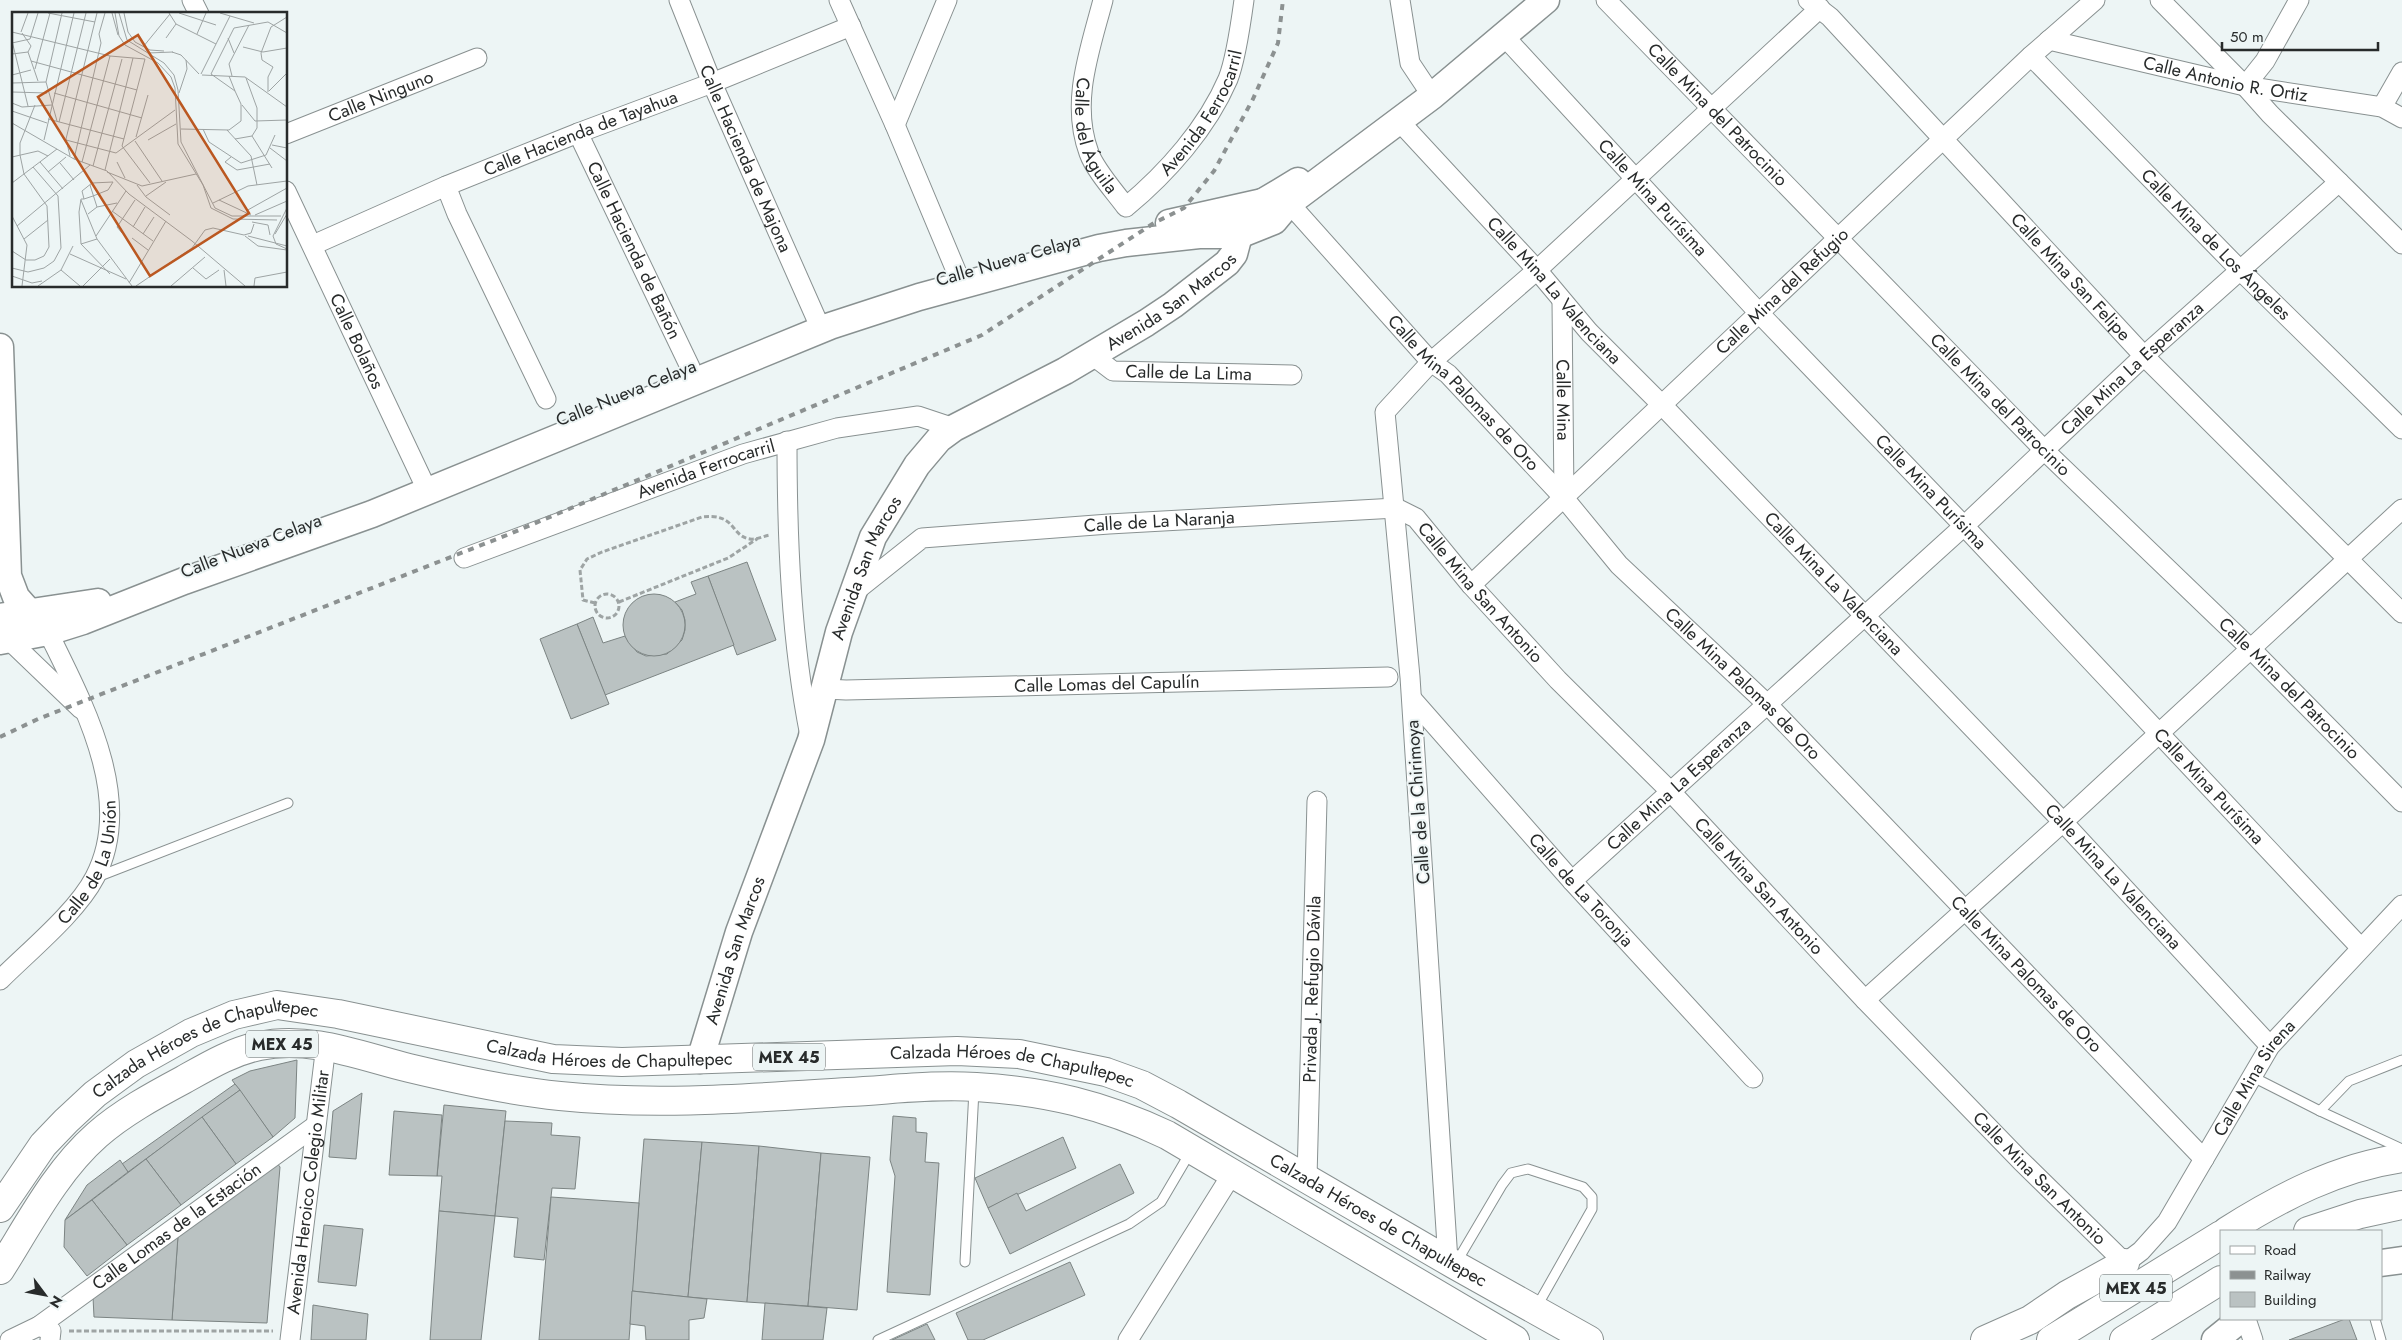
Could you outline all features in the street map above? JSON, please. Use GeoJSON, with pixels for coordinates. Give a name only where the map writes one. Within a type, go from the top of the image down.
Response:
{"type":"FeatureCollection","features":[{"type":"Feature","properties":{"kind":"main road","name":"Avenida San Marcos"},"geometry":{"type":"LineString","coordinates":[[1276,202],[1399,121],[1525,0]]}},
{"type":"Feature","properties":{"kind":"main road","name":"Avenida San Marcos"},"geometry":{"type":"LineString","coordinates":[[700,1060],[739,932],[811,740],[826,689],[839,632],[851,595],[873,537],[917,466],[939,439],[954,428],[1092,355],[1146,323],[1205,282],[1234,254],[1239,235],[1274,221],[1276,202],[1290,187],[1429,91],[1546,0]]}},
{"type":"Feature","properties":{"kind":"main road","name":"Calle Nueva Celaya"},"geometry":{"type":"LineString","coordinates":[[2,630],[40,623],[425,486],[830,326],[1120,226],[1176,223],[1276,202]]}},
{"type":"Feature","properties":{"kind":"main road","name":"Calle Nueva Celaya"},"geometry":{"type":"LineString","coordinates":[[425,486],[690,367],[851,305],[1126,243],[1206,235],[1239,235]]}},
{"type":"Feature","properties":{"kind":"main road"},"geometry":{"type":"LineString","coordinates":[[0,347],[8,576],[16,596],[40,623]]}},
{"type":"Feature","properties":{"kind":"main road","name":"Calzada Héroes de Chapultepec"},"geometry":{"type":"LineString","coordinates":[[0,1208],[43,1145],[95,1094],[136,1064],[191,1033],[256,1008],[277,1005],[295,1006],[553,1059],[622,1062],[957,1051],[1028,1056],[1106,1072],[1142,1085],[1307,1178],[1535,1311],[1589,1340]]}},
{"type":"Feature","properties":{"kind":"main road","name":"Calzada Héroes de Chapultepec"},"geometry":{"type":"LineString","coordinates":[[0,1270],[50,1191],[97,1134],[127,1113],[223,1057],[260,1046],[288,1043],[326,1045],[455,1079],[560,1096],[700,1102],[974,1087],[1044,1095],[1103,1108],[1132,1118],[1192,1149],[1475,1323],[1516,1340]]}},
{"type":"Feature","properties":{"kind":"main road"},"geometry":{"type":"LineString","coordinates":[[2229,1230],[2270,1204],[2310,1185],[2376,1162],[2402,1158]]}},
{"type":"Feature","properties":{"kind":"main road"},"geometry":{"type":"LineString","coordinates":[[2311,1230],[2360,1214],[2402,1205]]}},
{"type":"Feature","properties":{"kind":"main road","name":"MEX 45"},"geometry":{"type":"LineString","coordinates":[[2051,1340],[2220,1237]]}},
{"type":"Feature","properties":{"kind":"main road"},"geometry":{"type":"LineString","coordinates":[[2382,1263],[2402,1260]]}},
{"type":"Feature","properties":{"kind":"main road"},"geometry":{"type":"LineString","coordinates":[[1985,1340],[2030,1320],[2067,1295],[2125,1263]]}},
{"type":"Feature","properties":{"kind":"main road","name":"MEX 45"},"geometry":{"type":"LineString","coordinates":[[2124,1340],[2220,1281]]}},
{"type":"Feature","properties":{"kind":"main road"},"geometry":{"type":"LineString","coordinates":[[2153,1340],[2167,1314]]}},
{"type":"Feature","properties":{"kind":"main road"},"geometry":{"type":"LineString","coordinates":[[2215,1340],[2240,1320]]}},
{"type":"Feature","properties":{"kind":"street"},"geometry":{"type":"LineString","coordinates":[[192,0],[198,12]]}},
{"type":"Feature","properties":{"kind":"street","name":"Calle Hacienda de Majona"},"geometry":{"type":"LineString","coordinates":[[679,0],[712,83],[816,318]]}},
{"type":"Feature","properties":{"kind":"street"},"geometry":{"type":"LineString","coordinates":[[838,0],[895,125],[960,280]]}},
{"type":"Feature","properties":{"kind":"street"},"geometry":{"type":"LineString","coordinates":[[895,125],[947,0]]}},
{"type":"Feature","properties":{"kind":"street","name":"Calle del Águila"},"geometry":{"type":"LineString","coordinates":[[1103,0],[1083,75],[1080,117],[1089,155],[1126,207]]}},
{"type":"Feature","properties":{"kind":"street","name":"Avenida Ferrocarril"},"geometry":{"type":"LineString","coordinates":[[1126,207],[1161,176],[1209,114],[1228,78],[1244,0]]}},
{"type":"Feature","properties":{"kind":"street"},"geometry":{"type":"LineString","coordinates":[[1400,0],[1410,63],[1429,91]]}},
{"type":"Feature","properties":{"kind":"street","name":"Calle Mina del Patrocinio"},"geometry":{"type":"LineString","coordinates":[[1606,0],[2045,450],[2250,649],[2402,802]]}},
{"type":"Feature","properties":{"kind":"street","name":"Calle Mina del Refugio"},"geometry":{"type":"LineString","coordinates":[[1471,585],[1840,239],[2031,56],[2095,0]]}},
{"type":"Feature","properties":{"kind":"street"},"geometry":{"type":"LineString","coordinates":[[2160,0],[2270,114],[2402,244]]}},
{"type":"Feature","properties":{"kind":"street"},"geometry":{"type":"LineString","coordinates":[[2245,86],[2264,61],[2299,0]]}},
{"type":"Feature","properties":{"kind":"street","name":"Calle de la Chirimoya"},"geometry":{"type":"LineString","coordinates":[[1451,1263],[1412,699],[1386,412],[1431,362],[1538,270],[1711,107],[1814,4]]}},
{"type":"Feature","properties":{"kind":"street","name":"Calle Mina San Felipe"},"geometry":{"type":"LineString","coordinates":[[1814,4],[1944,140],[2144,356],[2402,613]]}},
{"type":"Feature","properties":{"kind":"street","name":"Calle Hacienda de Tayahua"},"geometry":{"type":"LineString","coordinates":[[313,245],[446,186],[578,133],[712,83],[851,26]]}},
{"type":"Feature","properties":{"kind":"street","name":"Calle Mina Purísima"},"geometry":{"type":"LineString","coordinates":[[1503,35],[1759,313],[1964,526],[2157,734],[2360,947]]}},
{"type":"Feature","properties":{"kind":"street","name":"Calle Antonio R. Ortiz"},"geometry":{"type":"LineString","coordinates":[[2049,40],[2245,86],[2382,107],[2402,118]]}},
{"type":"Feature","properties":{"kind":"street","name":"Calle Mina de Los Ángeles"},"geometry":{"type":"LineString","coordinates":[[2031,56],[2241,271],[2402,430]]}},
{"type":"Feature","properties":{"kind":"street","name":"Calle Ninguno"},"geometry":{"type":"LineString","coordinates":[[288,133],[477,58]]}},
{"type":"Feature","properties":{"kind":"street"},"geometry":{"type":"LineString","coordinates":[[2382,107],[2402,72]]}},
{"type":"Feature","properties":{"kind":"street","name":"Calle Mina La Valenciana"},"geometry":{"type":"LineString","coordinates":[[1399,121],[1538,270],[1589,332],[1662,405],[2063,822],[2270,1046]]}},
{"type":"Feature","properties":{"kind":"street","name":"Calle Hacienda de Bañón"},"geometry":{"type":"LineString","coordinates":[[578,133],[690,367]]}},
{"type":"Feature","properties":{"kind":"street","name":"Calle Mina La Esperanza"},"geometry":{"type":"LineString","coordinates":[[1572,881],[1964,526],[2144,356],[2339,182]]}},
{"type":"Feature","properties":{"kind":"street"},"geometry":{"type":"LineString","coordinates":[[446,186],[457,214],[546,400]]}},
{"type":"Feature","properties":{"kind":"street","name":"Calle Bolaños"},"geometry":{"type":"LineString","coordinates":[[288,195],[425,486]]}},
{"type":"Feature","properties":{"kind":"street","name":"Calle Mina Palomas de Oro"},"geometry":{"type":"LineString","coordinates":[[1276,202],[1431,362],[1448,374],[1564,498],[1619,565],[1768,705],[1966,908],[2204,1159]]}},
{"type":"Feature","properties":{"kind":"street","name":"Calle Mina"},"geometry":{"type":"LineString","coordinates":[[1562,301],[1564,498]]}},
{"type":"Feature","properties":{"kind":"street","name":"Calle de La Lima"},"geometry":{"type":"LineString","coordinates":[[1092,355],[1113,371],[1292,375]]}},
{"type":"Feature","properties":{"kind":"street","name":"Avenida Ferrocarril"},"geometry":{"type":"LineString","coordinates":[[464,558],[743,454],[787,441],[837,428],[918,416],[954,428]]}},
{"type":"Feature","properties":{"kind":"street"},"geometry":{"type":"LineString","coordinates":[[787,441],[787,531],[801,691],[811,740]]}},
{"type":"Feature","properties":{"kind":"street","name":"Calle de La Naranja"},"geometry":{"type":"LineString","coordinates":[[851,595],[922,538],[1109,524],[1396,508]]}},
{"type":"Feature","properties":{"kind":"street","name":"Calle Mina San Antonio"},"geometry":{"type":"LineString","coordinates":[[1396,508],[1416,518],[1471,585],[1558,680],[1671,792],[1865,1000],[2021,1161],[2125,1263]]}},
{"type":"Feature","properties":{"kind":"street"},"geometry":{"type":"LineString","coordinates":[[1865,1000],[2063,822],[2402,509]]}},
{"type":"Feature","properties":{"kind":"street","name":"Calle de La Unión"},"geometry":{"type":"LineString","coordinates":[[0,980],[59,922],[95,877],[104,852],[110,816],[107,783],[90,717],[40,623]]}},
{"type":"Feature","properties":{"kind":"street"},"geometry":{"type":"LineString","coordinates":[[2,630],[90,717]]}},
{"type":"Feature","properties":{"kind":"street","name":"Calle Lomas del Capulín"},"geometry":{"type":"LineString","coordinates":[[826,689],[1388,677]]}},
{"type":"Feature","properties":{"kind":"street","name":"Calle de La Toronja"},"geometry":{"type":"LineString","coordinates":[[1412,699],[1572,881],[1754,1078]]}},
{"type":"Feature","properties":{"kind":"street","name":"Privada J. Refugio Dávila"},"geometry":{"type":"LineString","coordinates":[[1307,1178],[1317,802]]}},
{"type":"Feature","properties":{"kind":"street","name":"Calle Mina Sirena"},"geometry":{"type":"LineString","coordinates":[[2125,1263],[2141,1251],[2167,1222],[2270,1046],[2360,947],[2402,905]]}},
{"type":"Feature","properties":{"kind":"street","name":"Avenida Heroico Colegio Militar"},"geometry":{"type":"LineString","coordinates":[[290,1336],[326,1045]]}},
{"type":"Feature","properties":{"kind":"street","name":"Calle Lomas de la Estación"},"geometry":{"type":"LineString","coordinates":[[10,1340],[47,1332],[315,1126]]}},
{"type":"Feature","properties":{"kind":"street"},"geometry":{"type":"LineString","coordinates":[[1128,1340],[1232,1174]]}},
{"type":"Feature","properties":{"kind":"street"},"geometry":{"type":"LineString","coordinates":[[2246,1320],[2253,1340]]}},
{"type":"Feature","properties":{"kind":"lane"},"geometry":{"type":"LineString","coordinates":[[95,877],[288,803]]}},
{"type":"Feature","properties":{"kind":"lane"},"geometry":{"type":"LineString","coordinates":[[2320,1111],[2349,1081],[2402,1060]]}},
{"type":"Feature","properties":{"kind":"lane"},"geometry":{"type":"LineString","coordinates":[[2253,1077],[2402,1149]]}},
{"type":"Feature","properties":{"kind":"lane"},"geometry":{"type":"LineString","coordinates":[[965,1262],[974,1087]]}},
{"type":"Feature","properties":{"kind":"lane"},"geometry":{"type":"LineString","coordinates":[[878,1340],[1129,1224],[1161,1202],[1192,1149]]}},
{"type":"Feature","properties":{"kind":"lane"},"geometry":{"type":"LineString","coordinates":[[1451,1263],[1511,1173],[1528,1169],[1584,1187],[1592,1197],[1592,1209],[1535,1311]]}},
{"type":"Feature","properties":{"kind":"lane"},"geometry":{"type":"LineString","coordinates":[[2375,1320],[2381,1340]]}},
{"type":"Feature","properties":{"kind":"path"},"geometry":{"type":"LineString","coordinates":[[595,603],[583,600],[580,570],[587,559],[602,552],[678,524],[716,515],[729,521],[740,534],[750,539],[787,531]]}},
{"type":"Feature","properties":{"kind":"path"},"geometry":{"type":"LineString","coordinates":[[619,602],[728,558],[759,538]]}},
{"type":"Feature","properties":{"kind":"path"},"geometry":{"type":"LineString","coordinates":[[607,593],[615,596],[619,602],[617,614],[606,618],[596,611],[595,603],[599,596],[607,593]]}},
{"type":"Feature","properties":{"kind":"path"},"geometry":{"type":"LineString","coordinates":[[47,1332],[290,1336]]}},
{"type":"Feature","properties":{"kind":"building"},"geometry":{"type":"Polygon","coordinates":[[[747,562],[776,640],[737,655],[708,576],[747,562]]]}},
{"type":"Feature","properties":{"kind":"building"},"geometry":{"type":"Polygon","coordinates":[[[708,576],[734,645],[605,695],[577,624],[593,617],[603,643],[625,636],[637,652],[646,656],[667,654],[682,640],[685,630],[682,610],[675,602],[696,594],[691,582],[708,576]]]}},
{"type":"Feature","properties":{"kind":"building"},"geometry":{"type":"Polygon","coordinates":[[[648,594],[660,594],[676,603],[683,613],[685,625],[683,637],[676,647],[660,656],[648,656],[637,651],[628,642],[623,631],[623,619],[628,608],[637,599],[648,594]]]}},
{"type":"Feature","properties":{"kind":"building"},"geometry":{"type":"Polygon","coordinates":[[[577,624],[609,704],[571,719],[540,639],[577,624]]]}},
{"type":"Feature","properties":{"kind":"building"},"geometry":{"type":"Polygon","coordinates":[[[297,1060],[295,1118],[273,1137],[232,1080],[250,1071],[297,1060]]]}},
{"type":"Feature","properties":{"kind":"building"},"geometry":{"type":"Polygon","coordinates":[[[235,1084],[240,1090],[128,1172],[122,1164],[235,1084]]]}},
{"type":"Feature","properties":{"kind":"building"},"geometry":{"type":"Polygon","coordinates":[[[240,1090],[273,1137],[236,1164],[202,1117],[240,1090]]]}},
{"type":"Feature","properties":{"kind":"building"},"geometry":{"type":"Polygon","coordinates":[[[362,1093],[356,1159],[329,1157],[333,1111],[362,1093]]]}},
{"type":"Feature","properties":{"kind":"building"},"geometry":{"type":"Polygon","coordinates":[[[444,1105],[506,1111],[495,1216],[439,1211],[442,1176],[437,1176],[444,1105]]]}},
{"type":"Feature","properties":{"kind":"building"},"geometry":{"type":"Polygon","coordinates":[[[394,1111],[442,1115],[437,1176],[389,1175],[394,1111]]]}},
{"type":"Feature","properties":{"kind":"building"},"geometry":{"type":"Polygon","coordinates":[[[893,1116],[916,1118],[916,1132],[927,1133],[925,1162],[939,1163],[930,1295],[887,1292],[895,1176],[890,1160],[893,1116]]]}},
{"type":"Feature","properties":{"kind":"building"},"geometry":{"type":"Polygon","coordinates":[[[202,1117],[236,1164],[181,1205],[146,1159],[202,1117]]]}},
{"type":"Feature","properties":{"kind":"building"},"geometry":{"type":"Polygon","coordinates":[[[505,1121],[552,1123],[551,1135],[580,1137],[575,1189],[552,1188],[544,1260],[514,1257],[518,1218],[495,1216],[505,1121]]]}},
{"type":"Feature","properties":{"kind":"building"},"geometry":{"type":"Polygon","coordinates":[[[1063,1137],[1076,1168],[988,1208],[975,1178],[1063,1137]]]}},
{"type":"Feature","properties":{"kind":"building"},"geometry":{"type":"Polygon","coordinates":[[[644,1139],[702,1142],[688,1297],[632,1291],[644,1139]]]}},
{"type":"Feature","properties":{"kind":"building"},"geometry":{"type":"Polygon","coordinates":[[[702,1142],[759,1146],[747,1302],[688,1297],[702,1142]]]}},
{"type":"Feature","properties":{"kind":"building"},"geometry":{"type":"Polygon","coordinates":[[[759,1146],[821,1153],[808,1306],[747,1302],[759,1146]]]}},
{"type":"Feature","properties":{"kind":"building"},"geometry":{"type":"Polygon","coordinates":[[[821,1153],[870,1157],[857,1310],[808,1306],[821,1153]]]}},
{"type":"Feature","properties":{"kind":"building"},"geometry":{"type":"Polygon","coordinates":[[[146,1159],[181,1205],[127,1245],[92,1200],[146,1159]]]}},
{"type":"Feature","properties":{"kind":"building"},"geometry":{"type":"Polygon","coordinates":[[[120,1160],[128,1172],[65,1220],[87,1185],[120,1160]]]}},
{"type":"Feature","properties":{"kind":"building"},"geometry":{"type":"Polygon","coordinates":[[[277,1163],[280,1167],[267,1323],[172,1320],[178,1236],[277,1163]]]}},
{"type":"Feature","properties":{"kind":"building"},"geometry":{"type":"Polygon","coordinates":[[[1120,1164],[1134,1193],[1010,1254],[988,1208],[1017,1193],[1026,1211],[1120,1164]]]}},
{"type":"Feature","properties":{"kind":"building"},"geometry":{"type":"Polygon","coordinates":[[[551,1197],[639,1203],[629,1340],[539,1340],[551,1197]]]}},
{"type":"Feature","properties":{"kind":"building"},"geometry":{"type":"Polygon","coordinates":[[[92,1200],[127,1245],[87,1276],[64,1247],[65,1220],[92,1200]]]}},
{"type":"Feature","properties":{"kind":"building"},"geometry":{"type":"Polygon","coordinates":[[[439,1211],[495,1216],[481,1340],[430,1340],[439,1211]]]}},
{"type":"Feature","properties":{"kind":"building"},"geometry":{"type":"Polygon","coordinates":[[[324,1225],[363,1229],[356,1286],[318,1282],[324,1225]]]}},
{"type":"Feature","properties":{"kind":"building"},"geometry":{"type":"Polygon","coordinates":[[[178,1236],[172,1320],[94,1317],[93,1297],[178,1236]]]}},
{"type":"Feature","properties":{"kind":"building"},"geometry":{"type":"Polygon","coordinates":[[[1070,1262],[1085,1295],[983,1340],[968,1340],[956,1313],[1070,1262]]]}},
{"type":"Feature","properties":{"kind":"building"},"geometry":{"type":"Polygon","coordinates":[[[632,1291],[707,1299],[704,1318],[689,1320],[689,1340],[646,1340],[645,1326],[630,1324],[632,1291]]]}},
{"type":"Feature","properties":{"kind":"building"},"geometry":{"type":"Polygon","coordinates":[[[765,1303],[827,1308],[823,1340],[762,1340],[765,1303]]]}},
{"type":"Feature","properties":{"kind":"building"},"geometry":{"type":"Polygon","coordinates":[[[313,1305],[368,1314],[366,1340],[311,1340],[313,1305]]]}},
{"type":"Feature","properties":{"kind":"building"},"geometry":{"type":"Polygon","coordinates":[[[2342,1320],[2349,1320],[2357,1340],[2289,1340],[2342,1320]]]}},
{"type":"Feature","properties":{"kind":"building"},"geometry":{"type":"Polygon","coordinates":[[[927,1324],[935,1340],[892,1340],[927,1324]]]}},
{"type":"Feature","properties":{"kind":"railway"},"geometry":{"type":"LineString","coordinates":[[0,737],[38,719],[507,535],[982,335],[1154,223],[1184,208],[1214,171],[1253,99],[1278,43],[1283,0]]}}]}
